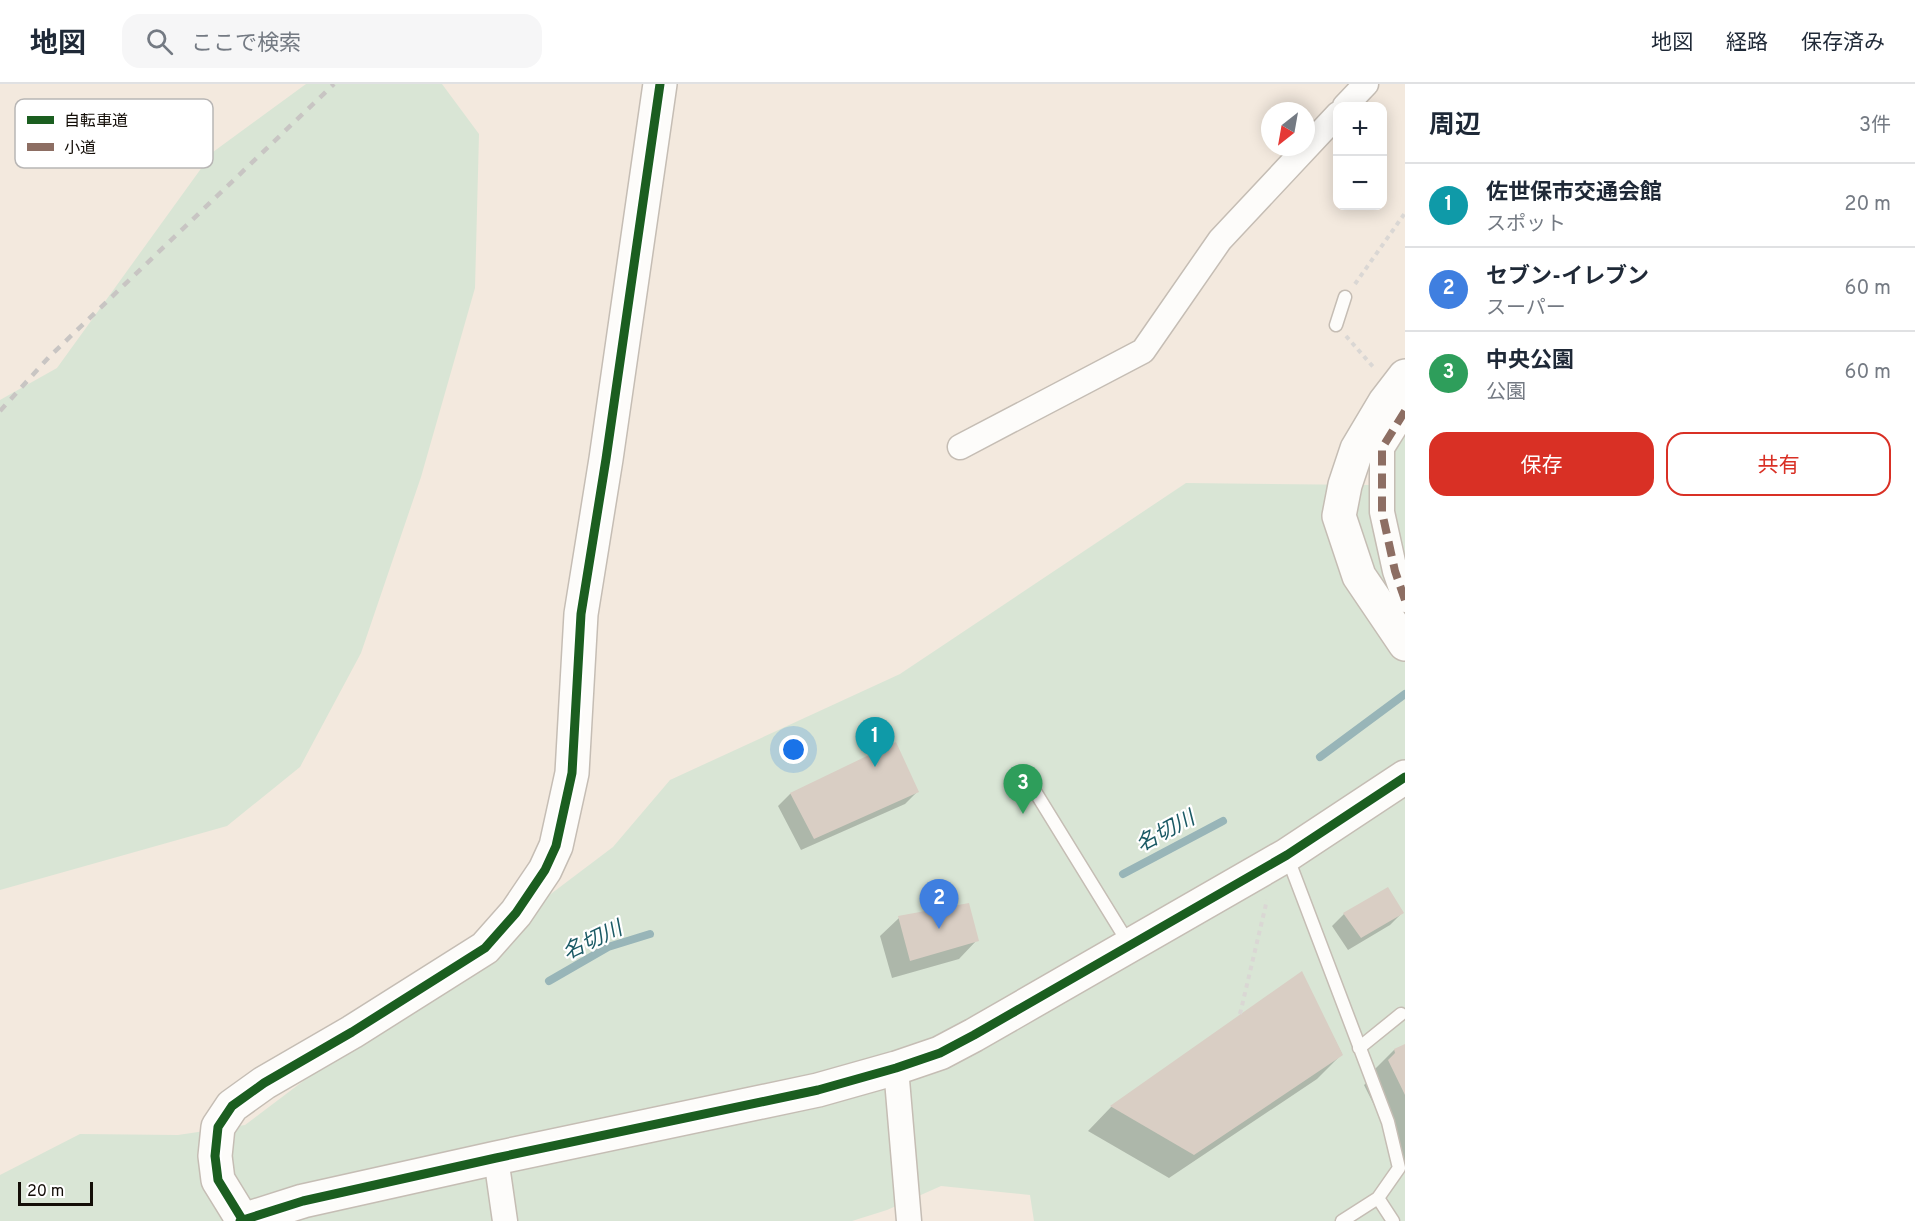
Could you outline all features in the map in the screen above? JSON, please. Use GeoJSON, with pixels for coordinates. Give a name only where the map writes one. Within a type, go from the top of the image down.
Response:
{"type":"FeatureCollection","features":[{"type":"Feature","properties":{"kind":"street"},"geometry":{"type":"LineString","coordinates":[[660,84],[606,459],[581,614],[572,773],[556,846],[545,870],[516,913],[485,948],[352,1032],[264,1083],[232,1106],[218,1127],[215,1156],[219,1180],[241,1220],[303,1201],[818,1090],[940,1053],[1287,855],[1405,777]]}},
{"type":"Feature","properties":{"kind":"street"},"geometry":{"type":"LineString","coordinates":[[1349,102],[1366,84]]}},
{"type":"Feature","properties":{"kind":"street"},"geometry":{"type":"LineString","coordinates":[[960,447],[1143,351],[1220,240],[1333,119]]}},
{"type":"Feature","properties":{"kind":"street"},"geometry":{"type":"LineString","coordinates":[[1390,372],[1385,402],[1357,449],[1345,485],[1339,516],[1359,576],[1405,644]]}},
{"type":"Feature","properties":{"kind":"street"},"geometry":{"type":"LineString","coordinates":[[1405,411],[1382,448],[1382,512],[1395,571],[1405,600]]}},
{"type":"Feature","properties":{"kind":"street"},"geometry":{"type":"LineString","coordinates":[[896,1068],[909,1221]]}},
{"type":"Feature","properties":{"kind":"street"},"geometry":{"type":"LineString","coordinates":[[496,1158],[505,1221]]}},
{"type":"Feature","properties":{"kind":"lane"},"geometry":{"type":"LineString","coordinates":[[1336,325],[1346,297]]}},
{"type":"Feature","properties":{"kind":"lane"},"geometry":{"type":"LineString","coordinates":[[1028,780],[1129,945]]}},
{"type":"Feature","properties":{"kind":"lane"},"geometry":{"type":"LineString","coordinates":[[1287,855],[1388,1122],[1399,1168],[1378,1198],[1342,1221]]}},
{"type":"Feature","properties":{"kind":"lane"},"geometry":{"type":"LineString","coordinates":[[1359,1048],[1401,1014]]}},
{"type":"Feature","properties":{"kind":"lane"},"geometry":{"type":"LineString","coordinates":[[1378,1198],[1393,1221]]}},
{"type":"Feature","properties":{"kind":"path"},"geometry":{"type":"LineString","coordinates":[[1346,297],[1405,213]]}},
{"type":"Feature","properties":{"kind":"path"},"geometry":{"type":"LineString","coordinates":[[1336,325],[1390,372]]}},
{"type":"Feature","properties":{"kind":"path"},"geometry":{"type":"LineString","coordinates":[[1240,1014],[1267,900]]}},
{"type":"Feature","properties":{"kind":"green space"},"geometry":{"type":"Polygon","coordinates":[[[306,84],[442,84],[479,134],[475,288],[421,477],[361,653],[300,767],[227,826],[0,890],[0,400],[57,368],[201,168],[213,168],[213,152],[306,84]]]}},
{"type":"Feature","properties":{"kind":"green space"},"geometry":{"type":"Polygon","coordinates":[[[1405,436],[1405,1221],[1034,1221],[1030,1195],[941,1186],[887,1210],[852,1221],[0,1221],[0,1175],[80,1134],[178,1135],[245,1125],[613,847],[670,780],[900,674],[1186,483],[1372,485],[1405,436]]]}},
{"type":"Feature","properties":{"kind":"building"},"geometry":{"type":"Polygon","coordinates":[[[896,742],[919,792],[814,839],[790,793],[896,742]]]}},
{"type":"Feature","properties":{"kind":"building"},"geometry":{"type":"Polygon","coordinates":[[[1388,887],[1404,913],[1361,938],[1343,913],[1388,887]]]}},
{"type":"Feature","properties":{"kind":"building"},"geometry":{"type":"Polygon","coordinates":[[[969,903],[979,941],[910,961],[898,916],[969,903]]]}},
{"type":"Feature","properties":{"kind":"building"},"geometry":{"type":"Polygon","coordinates":[[[1302,971],[1343,1055],[1194,1155],[1110,1106],[1302,971]]]}},
{"type":"Feature","properties":{"kind":"building"},"geometry":{"type":"Polygon","coordinates":[[[1405,1044],[1405,1095],[1388,1060],[1395,1053],[1394,1049],[1405,1044]]]}},
{"type":"Feature","properties":{"kind":"waterway","name":"名切川"},"geometry":{"type":"LineString","coordinates":[[1320,757],[1405,694]]}},
{"type":"Feature","properties":{"kind":"waterway","name":"名切川"},"geometry":{"type":"LineString","coordinates":[[1123,874],[1223,821]]}},
{"type":"Feature","properties":{"kind":"waterway","name":"名切川"},"geometry":{"type":"LineString","coordinates":[[549,981],[608,947],[650,934]]}},
{"type":"Feature","properties":{"kind":"railway"},"geometry":{"type":"LineString","coordinates":[[0,411],[49,357],[334,84]]}},
{"type":"Feature","properties":{"kind":"marked path"},"geometry":{"type":"LineString","coordinates":[[1405,411],[1382,448],[1382,512],[1395,571],[1405,600]]}},
{"type":"Feature","properties":{"kind":"cycle path"},"geometry":{"type":"LineString","coordinates":[[242,1219],[218,1180],[215,1156],[218,1127],[232,1106],[264,1083],[352,1032],[485,948],[516,913],[545,870],[556,846],[572,773],[581,614],[606,459],[660,84]]}},
{"type":"Feature","properties":{"kind":"cycle path"},"geometry":{"type":"LineString","coordinates":[[240,1221],[303,1201],[818,1090],[940,1053],[1287,855],[1405,777]]}},
{"type":"Feature","properties":{"kind":"place","name":"佐世保市交通会館"},"geometry":{"type":"Point","coordinates":[875,767]}},
{"type":"Feature","properties":{"kind":"place","name":"中央公園"},"geometry":{"type":"Point","coordinates":[1023,814]}},
{"type":"Feature","properties":{"kind":"place","name":"セブン-イレブン"},"geometry":{"type":"Point","coordinates":[939,929]}}]}
